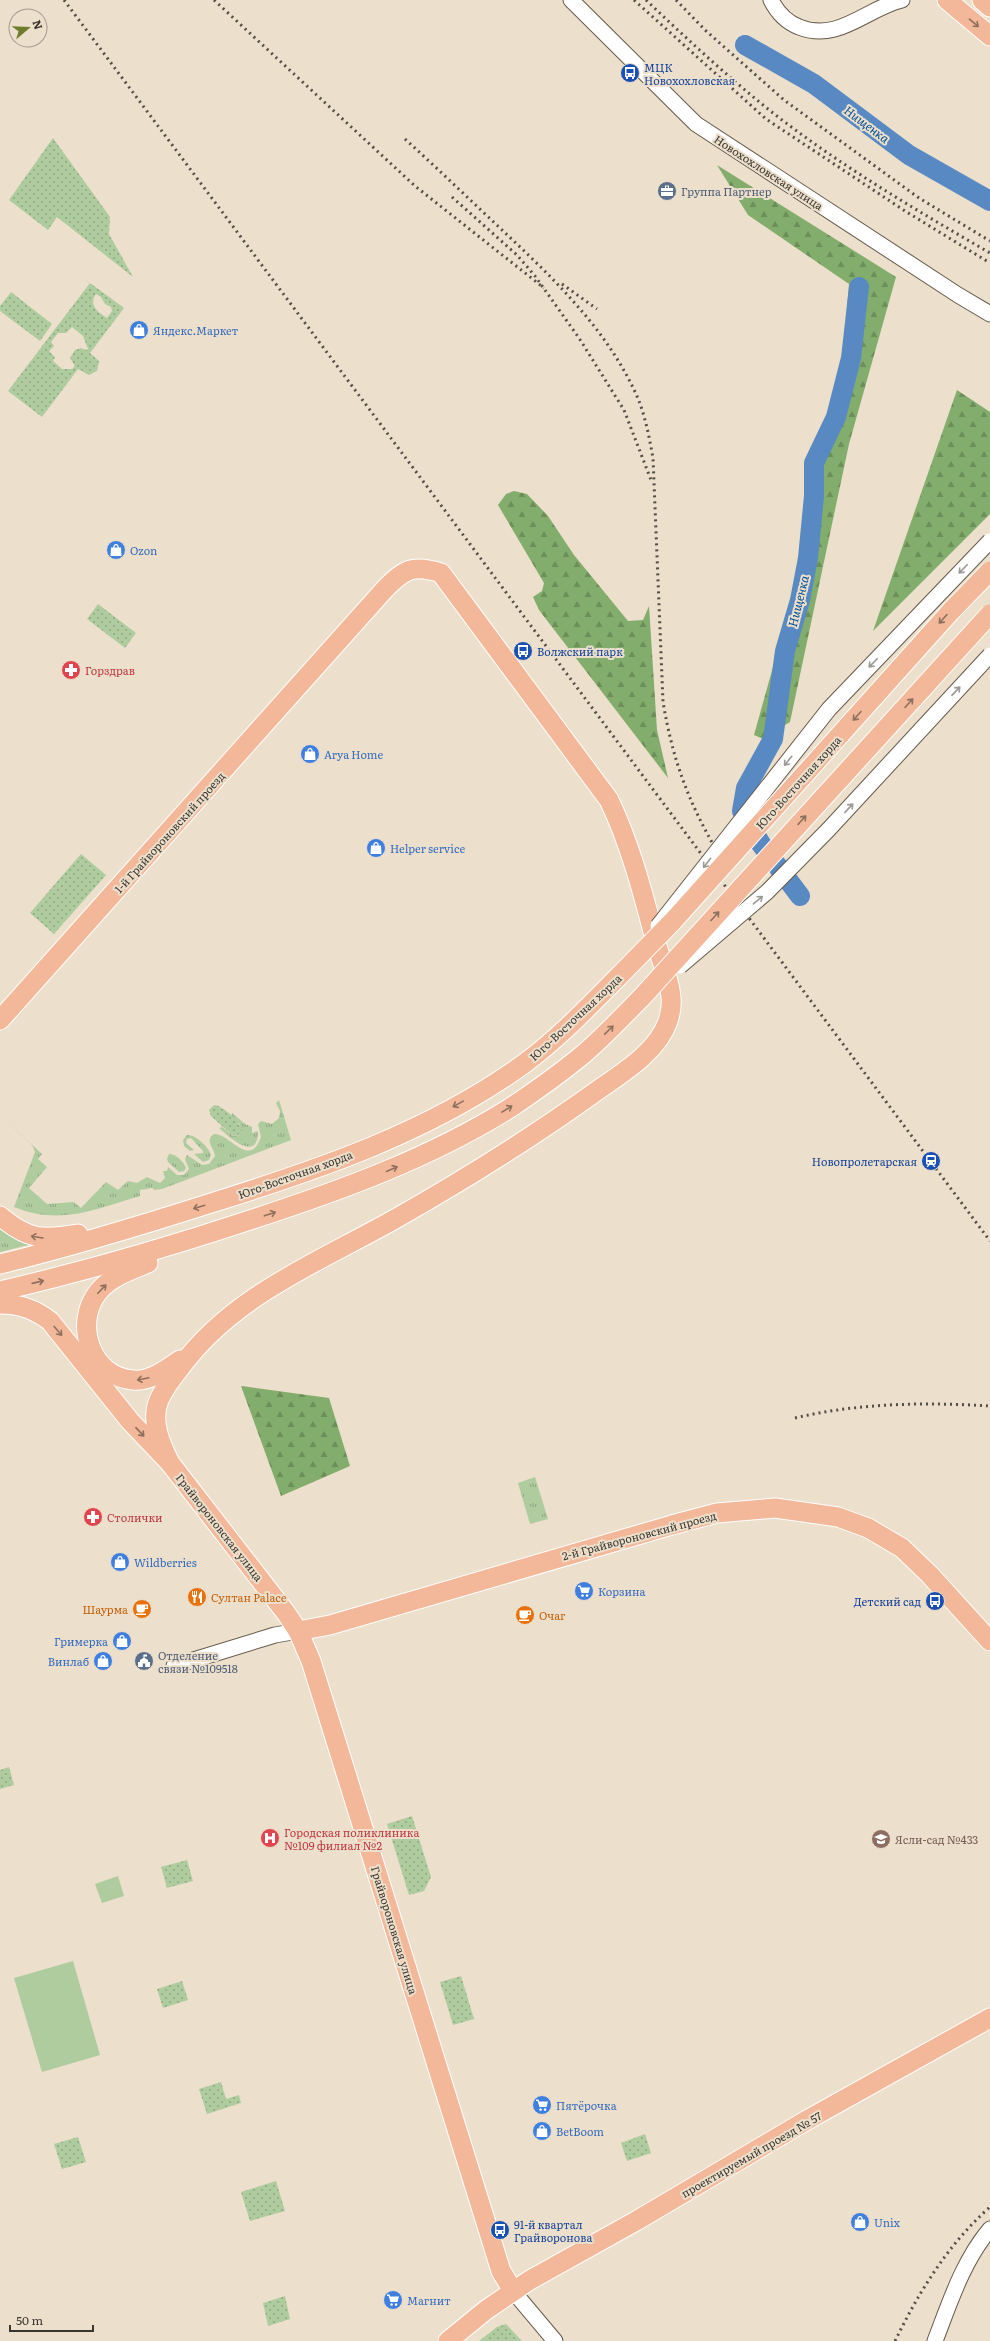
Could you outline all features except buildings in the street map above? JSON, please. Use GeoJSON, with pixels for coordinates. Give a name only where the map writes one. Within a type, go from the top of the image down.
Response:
{"type":"FeatureCollection","features":[{"type":"Feature","properties":{"kind":"main road"},"geometry":{"type":"LineString","coordinates":[[982,0],[990,7]]}},
{"type":"Feature","properties":{"kind":"main road"},"geometry":{"type":"LineString","coordinates":[[952,5],[990,36]]}},
{"type":"Feature","properties":{"kind":"main road","name":"1-й Грайвороновский проезд"},"geometry":{"type":"LineString","coordinates":[[0,1020],[396,577],[410,568],[426,568],[441,573],[609,800],[623,829],[635,863],[672,998],[668,1022],[654,1045],[628,1069],[478,1170],[393,1220],[277,1282],[220,1322],[190,1354]]}},
{"type":"Feature","properties":{"kind":"main road","name":"Юго-Восточная хорда"},"geometry":{"type":"LineString","coordinates":[[0,1264],[71,1247],[317,1168],[385,1141],[441,1113],[484,1089],[525,1063],[562,1032],[673,921],[951,611],[990,571]]}},
{"type":"Feature","properties":{"kind":"main road"},"geometry":{"type":"LineString","coordinates":[[0,1291],[79,1273],[239,1224],[373,1178],[420,1156],[489,1120],[538,1088],[581,1057],[642,997],[990,614]]}},
{"type":"Feature","properties":{"kind":"main road"},"geometry":{"type":"LineString","coordinates":[[0,1216],[13,1228],[38,1238],[56,1238],[158,1220]]}},
{"type":"Feature","properties":{"kind":"main road"},"geometry":{"type":"LineString","coordinates":[[190,1354],[159,1374],[147,1378],[134,1380],[121,1377],[110,1372],[99,1363],[92,1352],[85,1326],[90,1308],[98,1292],[109,1282],[127,1272],[239,1224]]}},
{"type":"Feature","properties":{"kind":"main road"},"geometry":{"type":"LineString","coordinates":[[0,1304],[20,1306],[35,1310],[50,1321],[130,1421],[170,1463]]}},
{"type":"Feature","properties":{"kind":"main road"},"geometry":{"type":"LineString","coordinates":[[170,1463],[161,1444],[157,1427],[156,1415],[158,1402],[190,1354]]}},
{"type":"Feature","properties":{"kind":"main road","name":"Грайвороновская улица"},"geometry":{"type":"LineString","coordinates":[[170,1463],[282,1607],[298,1631],[311,1661],[501,2271],[513,2291]]}},
{"type":"Feature","properties":{"kind":"main road","name":"2-й Грайвороновский проезд"},"geometry":{"type":"LineString","coordinates":[[298,1631],[330,1625],[717,1513],[774,1508],[838,1518],[868,1528],[902,1548],[930,1575],[990,1641]]}},
{"type":"Feature","properties":{"kind":"main road","name":"проектируемый проезд № 57"},"geometry":{"type":"LineString","coordinates":[[448,2341],[513,2291],[807,2120],[990,2018]]}},
{"type":"Feature","properties":{"kind":"street","name":"Новохохловская улица"},"geometry":{"type":"LineString","coordinates":[[571,0],[696,124],[958,295],[990,314]]}},
{"type":"Feature","properties":{"kind":"street"},"geometry":{"type":"LineString","coordinates":[[771,0],[787,20],[804,29],[829,31],[852,23],[878,8],[902,0]]}},
{"type":"Feature","properties":{"kind":"street"},"geometry":{"type":"LineString","coordinates":[[852,23],[866,10],[872,0]]}},
{"type":"Feature","properties":{"kind":"street"},"geometry":{"type":"LineString","coordinates":[[937,0],[952,5]]}},
{"type":"Feature","properties":{"kind":"street"},"geometry":{"type":"LineString","coordinates":[[619,976],[830,709],[990,541]]}},
{"type":"Feature","properties":{"kind":"street"},"geometry":{"type":"LineString","coordinates":[[642,997],[767,892],[829,829],[990,655]]}},
{"type":"Feature","properties":{"kind":"street"},"geometry":{"type":"LineString","coordinates":[[174,1666],[275,1635],[298,1631]]}},
{"type":"Feature","properties":{"kind":"street"},"geometry":{"type":"LineString","coordinates":[[935,2341],[952,2295],[978,2244],[990,2229]]}},
{"type":"Feature","properties":{"kind":"street"},"geometry":{"type":"LineString","coordinates":[[513,2291],[555,2341]]}},
{"type":"Feature","properties":{"kind":"green space"},"geometry":{"type":"Polygon","coordinates":[[[53,138],[110,217],[109,234],[133,277],[57,217],[48,230],[9,200],[53,138]]]}},
{"type":"Feature","properties":{"kind":"green space"},"geometry":{"type":"Polygon","coordinates":[[[717,165],[896,277],[849,444],[790,722],[763,739],[754,735],[795,588],[843,353],[849,284],[748,215],[717,165]]]}},
{"type":"Feature","properties":{"kind":"green space"},"geometry":{"type":"Polygon","coordinates":[[[90,283],[124,308],[90,353],[99,361],[97,371],[89,375],[78,369],[42,417],[8,391],[90,283]],[[96,294],[93,302],[95,308],[107,318],[112,311],[111,307],[105,304],[101,297],[96,294]],[[72,327],[66,333],[58,333],[51,342],[54,346],[49,351],[55,357],[53,361],[62,369],[72,369],[75,366],[70,358],[75,350],[81,348],[86,350],[88,349],[83,336],[72,327]]]}},
{"type":"Feature","properties":{"kind":"green space"},"geometry":{"type":"Polygon","coordinates":[[[11,292],[52,324],[40,341],[0,311],[0,306],[11,292]]]}},
{"type":"Feature","properties":{"kind":"green space"},"geometry":{"type":"Polygon","coordinates":[[[957,390],[990,412],[990,514],[873,631],[957,390]]]}},
{"type":"Feature","properties":{"kind":"green space"},"geometry":{"type":"Polygon","coordinates":[[[514,491],[527,494],[548,516],[574,555],[628,621],[643,620],[649,606],[657,730],[668,778],[539,610],[533,597],[542,591],[544,583],[498,505],[506,494],[514,491]]]}},
{"type":"Feature","properties":{"kind":"green space"},"geometry":{"type":"Polygon","coordinates":[[[98,604],[136,633],[125,648],[87,619],[98,604]]]}},
{"type":"Feature","properties":{"kind":"green space"},"geometry":{"type":"Polygon","coordinates":[[[81,854],[106,875],[54,934],[30,913],[81,854]]]}},
{"type":"Feature","properties":{"kind":"green space"},"geometry":{"type":"Polygon","coordinates":[[[279,1100],[291,1140],[162,1189],[154,1190],[153,1188],[140,1190],[140,1196],[78,1214],[47,1215],[31,1213],[14,1207],[35,1152],[32,1145],[0,1115],[42,1154],[38,1159],[47,1167],[29,1188],[47,1204],[74,1202],[81,1208],[106,1182],[118,1190],[128,1181],[137,1183],[147,1177],[160,1183],[165,1178],[163,1171],[167,1171],[168,1167],[177,1175],[184,1175],[189,1169],[185,1159],[187,1155],[202,1165],[209,1164],[215,1156],[210,1144],[210,1139],[214,1134],[226,1138],[245,1150],[251,1150],[256,1146],[261,1137],[258,1124],[261,1121],[272,1124],[279,1118],[280,1111],[276,1103],[279,1100]]]}},
{"type":"Feature","properties":{"kind":"green space"},"geometry":{"type":"Polygon","coordinates":[[[214,1105],[226,1110],[234,1118],[242,1129],[241,1134],[233,1136],[211,1116],[209,1110],[214,1105]]]}},
{"type":"Feature","properties":{"kind":"green space"},"geometry":{"type":"Polygon","coordinates":[[[232,1113],[245,1124],[252,1127],[252,1133],[258,1131],[257,1141],[253,1146],[248,1147],[242,1145],[219,1128],[222,1127],[233,1136],[239,1135],[240,1124],[231,1117],[232,1113]]]}},
{"type":"Feature","properties":{"kind":"green space"},"geometry":{"type":"Polygon","coordinates":[[[187,1135],[198,1139],[205,1145],[211,1155],[209,1160],[203,1162],[194,1154],[203,1153],[203,1151],[191,1138],[187,1139],[186,1143],[194,1150],[190,1151],[184,1146],[183,1140],[187,1135]]]}},
{"type":"Feature","properties":{"kind":"green space"},"geometry":{"type":"Polygon","coordinates":[[[169,1154],[174,1155],[182,1161],[186,1168],[184,1171],[179,1172],[168,1162],[167,1159],[169,1154]]]}},
{"type":"Feature","properties":{"kind":"green space"},"geometry":{"type":"Polygon","coordinates":[[[0,1222],[36,1243],[0,1252],[0,1222]]]}},
{"type":"Feature","properties":{"kind":"green space"},"geometry":{"type":"Polygon","coordinates":[[[241,1386],[329,1398],[350,1466],[281,1496],[241,1386]]]}},
{"type":"Feature","properties":{"kind":"green space"},"geometry":{"type":"Polygon","coordinates":[[[535,1477],[548,1519],[530,1524],[518,1483],[535,1477]]]}},
{"type":"Feature","properties":{"kind":"green space"},"geometry":{"type":"Polygon","coordinates":[[[9,1767],[14,1785],[0,1789],[0,1770],[9,1767]]]}},
{"type":"Feature","properties":{"kind":"green space"},"geometry":{"type":"Polygon","coordinates":[[[412,1816],[431,1877],[424,1891],[409,1895],[387,1824],[412,1816]]]}},
{"type":"Feature","properties":{"kind":"green space"},"geometry":{"type":"Polygon","coordinates":[[[187,1860],[193,1881],[167,1888],[161,1867],[187,1860]]]}},
{"type":"Feature","properties":{"kind":"green space"},"geometry":{"type":"Polygon","coordinates":[[[118,1876],[124,1896],[102,1903],[95,1884],[118,1876]]]}},
{"type":"Feature","properties":{"kind":"green space"},"geometry":{"type":"Polygon","coordinates":[[[73,1961],[100,2055],[42,2072],[14,1978],[73,1961]]]}},
{"type":"Feature","properties":{"kind":"green space"},"geometry":{"type":"Polygon","coordinates":[[[461,1976],[474,2019],[453,2025],[440,1982],[461,1976]]]}},
{"type":"Feature","properties":{"kind":"green space"},"geometry":{"type":"Polygon","coordinates":[[[182,1981],[188,2000],[163,2008],[157,1989],[182,1981]]]}},
{"type":"Feature","properties":{"kind":"green space"},"geometry":{"type":"Polygon","coordinates":[[[221,2082],[226,2099],[239,2095],[241,2103],[207,2114],[199,2089],[221,2082]]]}},
{"type":"Feature","properties":{"kind":"green space"},"geometry":{"type":"Polygon","coordinates":[[[645,2134],[651,2153],[627,2161],[621,2143],[645,2134]]]}},
{"type":"Feature","properties":{"kind":"green space"},"geometry":{"type":"Polygon","coordinates":[[[78,2137],[86,2162],[62,2169],[54,2144],[78,2137]]]}},
{"type":"Feature","properties":{"kind":"green space"},"geometry":{"type":"Polygon","coordinates":[[[276,2181],[285,2211],[250,2221],[241,2192],[276,2181]]]}},
{"type":"Feature","properties":{"kind":"green space"},"geometry":{"type":"Polygon","coordinates":[[[285,2296],[290,2319],[268,2326],[263,2303],[285,2296]]]}},
{"type":"Feature","properties":{"kind":"green space"},"geometry":{"type":"Polygon","coordinates":[[[506,2324],[522,2341],[479,2341],[497,2327],[506,2324]]]}},
{"type":"Feature","properties":{"kind":"waterway","name":"Нищенка"},"geometry":{"type":"LineString","coordinates":[[745,45],[814,84],[909,155],[990,201]]}},
{"type":"Feature","properties":{"kind":"waterway","name":"Нищенка"},"geometry":{"type":"LineString","coordinates":[[800,896],[761,844],[742,811],[746,788],[773,739],[785,651],[800,600],[808,558],[814,496],[814,463],[836,417],[851,358],[859,287]]}},
{"type":"Feature","properties":{"kind":"railway"},"geometry":{"type":"LineString","coordinates":[[64,0],[990,1241]]}},
{"type":"Feature","properties":{"kind":"railway"},"geometry":{"type":"LineString","coordinates":[[214,0],[415,186],[544,288]]}},
{"type":"Feature","properties":{"kind":"railway"},"geometry":{"type":"LineString","coordinates":[[634,0],[766,119],[905,211],[990,263]]}},
{"type":"Feature","properties":{"kind":"railway"},"geometry":{"type":"LineString","coordinates":[[646,0],[724,72],[773,113],[825,151],[879,187],[990,253]]}},
{"type":"Feature","properties":{"kind":"railway"},"geometry":{"type":"LineString","coordinates":[[676,0],[705,30],[784,100],[919,198],[990,241]]}},
{"type":"Feature","properties":{"kind":"railway"},"geometry":{"type":"LineString","coordinates":[[405,139],[520,246],[558,285],[593,325],[609,347],[624,370],[636,394],[644,417],[653,458],[663,702],[672,743],[683,780],[698,816],[718,853]]}},
{"type":"Feature","properties":{"kind":"railway"},"geometry":{"type":"LineString","coordinates":[[452,197],[517,255],[535,276],[579,338],[624,410],[651,480]]}},
{"type":"Feature","properties":{"kind":"railway"},"geometry":{"type":"LineString","coordinates":[[562,284],[597,309]]}},
{"type":"Feature","properties":{"kind":"railway"},"geometry":{"type":"LineString","coordinates":[[795,1418],[843,1409],[892,1405],[941,1404],[990,1406]]}},
{"type":"Feature","properties":{"kind":"railway"},"geometry":{"type":"LineString","coordinates":[[895,2341],[914,2305],[948,2253],[975,2221],[990,2207]]}},
{"type":"Feature","properties":{"kind":"place","name":"МЦК Новохохловская"},"geometry":{"type":"Point","coordinates":[630,73]}},
{"type":"Feature","properties":{"kind":"place","name":"Группа Партнер"},"geometry":{"type":"Point","coordinates":[667,191]}},
{"type":"Feature","properties":{"kind":"place","name":"Яндекс.Маркет"},"geometry":{"type":"Point","coordinates":[139,330]}},
{"type":"Feature","properties":{"kind":"place","name":"Ozon"},"geometry":{"type":"Point","coordinates":[116,550]}},
{"type":"Feature","properties":{"kind":"place","name":"Волжский парк"},"geometry":{"type":"Point","coordinates":[523,651]}},
{"type":"Feature","properties":{"kind":"place","name":"Горздрав"},"geometry":{"type":"Point","coordinates":[71,670]}},
{"type":"Feature","properties":{"kind":"place","name":"Arya Home"},"geometry":{"type":"Point","coordinates":[310,754]}},
{"type":"Feature","properties":{"kind":"place","name":"Helper service"},"geometry":{"type":"Point","coordinates":[376,848]}},
{"type":"Feature","properties":{"kind":"place","name":"Новопролетарская"},"geometry":{"type":"Point","coordinates":[931,1161]}},
{"type":"Feature","properties":{"kind":"place","name":"Столички"},"geometry":{"type":"Point","coordinates":[93,1517]}},
{"type":"Feature","properties":{"kind":"place","name":"Wildberries"},"geometry":{"type":"Point","coordinates":[120,1562]}},
{"type":"Feature","properties":{"kind":"place","name":"Корзина"},"geometry":{"type":"Point","coordinates":[584,1591]}},
{"type":"Feature","properties":{"kind":"place","name":"Султан Palace"},"geometry":{"type":"Point","coordinates":[197,1597]}},
{"type":"Feature","properties":{"kind":"place","name":"Детский сад"},"geometry":{"type":"Point","coordinates":[935,1601]}},
{"type":"Feature","properties":{"kind":"place","name":"Шаурма"},"geometry":{"type":"Point","coordinates":[142,1609]}},
{"type":"Feature","properties":{"kind":"place","name":"Очаг"},"geometry":{"type":"Point","coordinates":[525,1615]}},
{"type":"Feature","properties":{"kind":"place","name":"Гримерка"},"geometry":{"type":"Point","coordinates":[122,1641]}},
{"type":"Feature","properties":{"kind":"place","name":"Винлаб"},"geometry":{"type":"Point","coordinates":[103,1661]}},
{"type":"Feature","properties":{"kind":"place","name":"Отделение связи №109518"},"geometry":{"type":"Point","coordinates":[144,1661]}},
{"type":"Feature","properties":{"kind":"place","name":"Городская поликлиника №109 филиал №2"},"geometry":{"type":"Point","coordinates":[270,1838]}},
{"type":"Feature","properties":{"kind":"place","name":"Ясли-сад №433"},"geometry":{"type":"Point","coordinates":[881,1839]}},
{"type":"Feature","properties":{"kind":"place","name":"Пятёрочка"},"geometry":{"type":"Point","coordinates":[542,2105]}},
{"type":"Feature","properties":{"kind":"place","name":"BetBoom"},"geometry":{"type":"Point","coordinates":[542,2131]}},
{"type":"Feature","properties":{"kind":"place","name":"Unix"},"geometry":{"type":"Point","coordinates":[860,2222]}},
{"type":"Feature","properties":{"kind":"place","name":"91-й квартал Грайворонова"},"geometry":{"type":"Point","coordinates":[500,2230]}},
{"type":"Feature","properties":{"kind":"place","name":"Магнит"},"geometry":{"type":"Point","coordinates":[393,2300]}}]}
